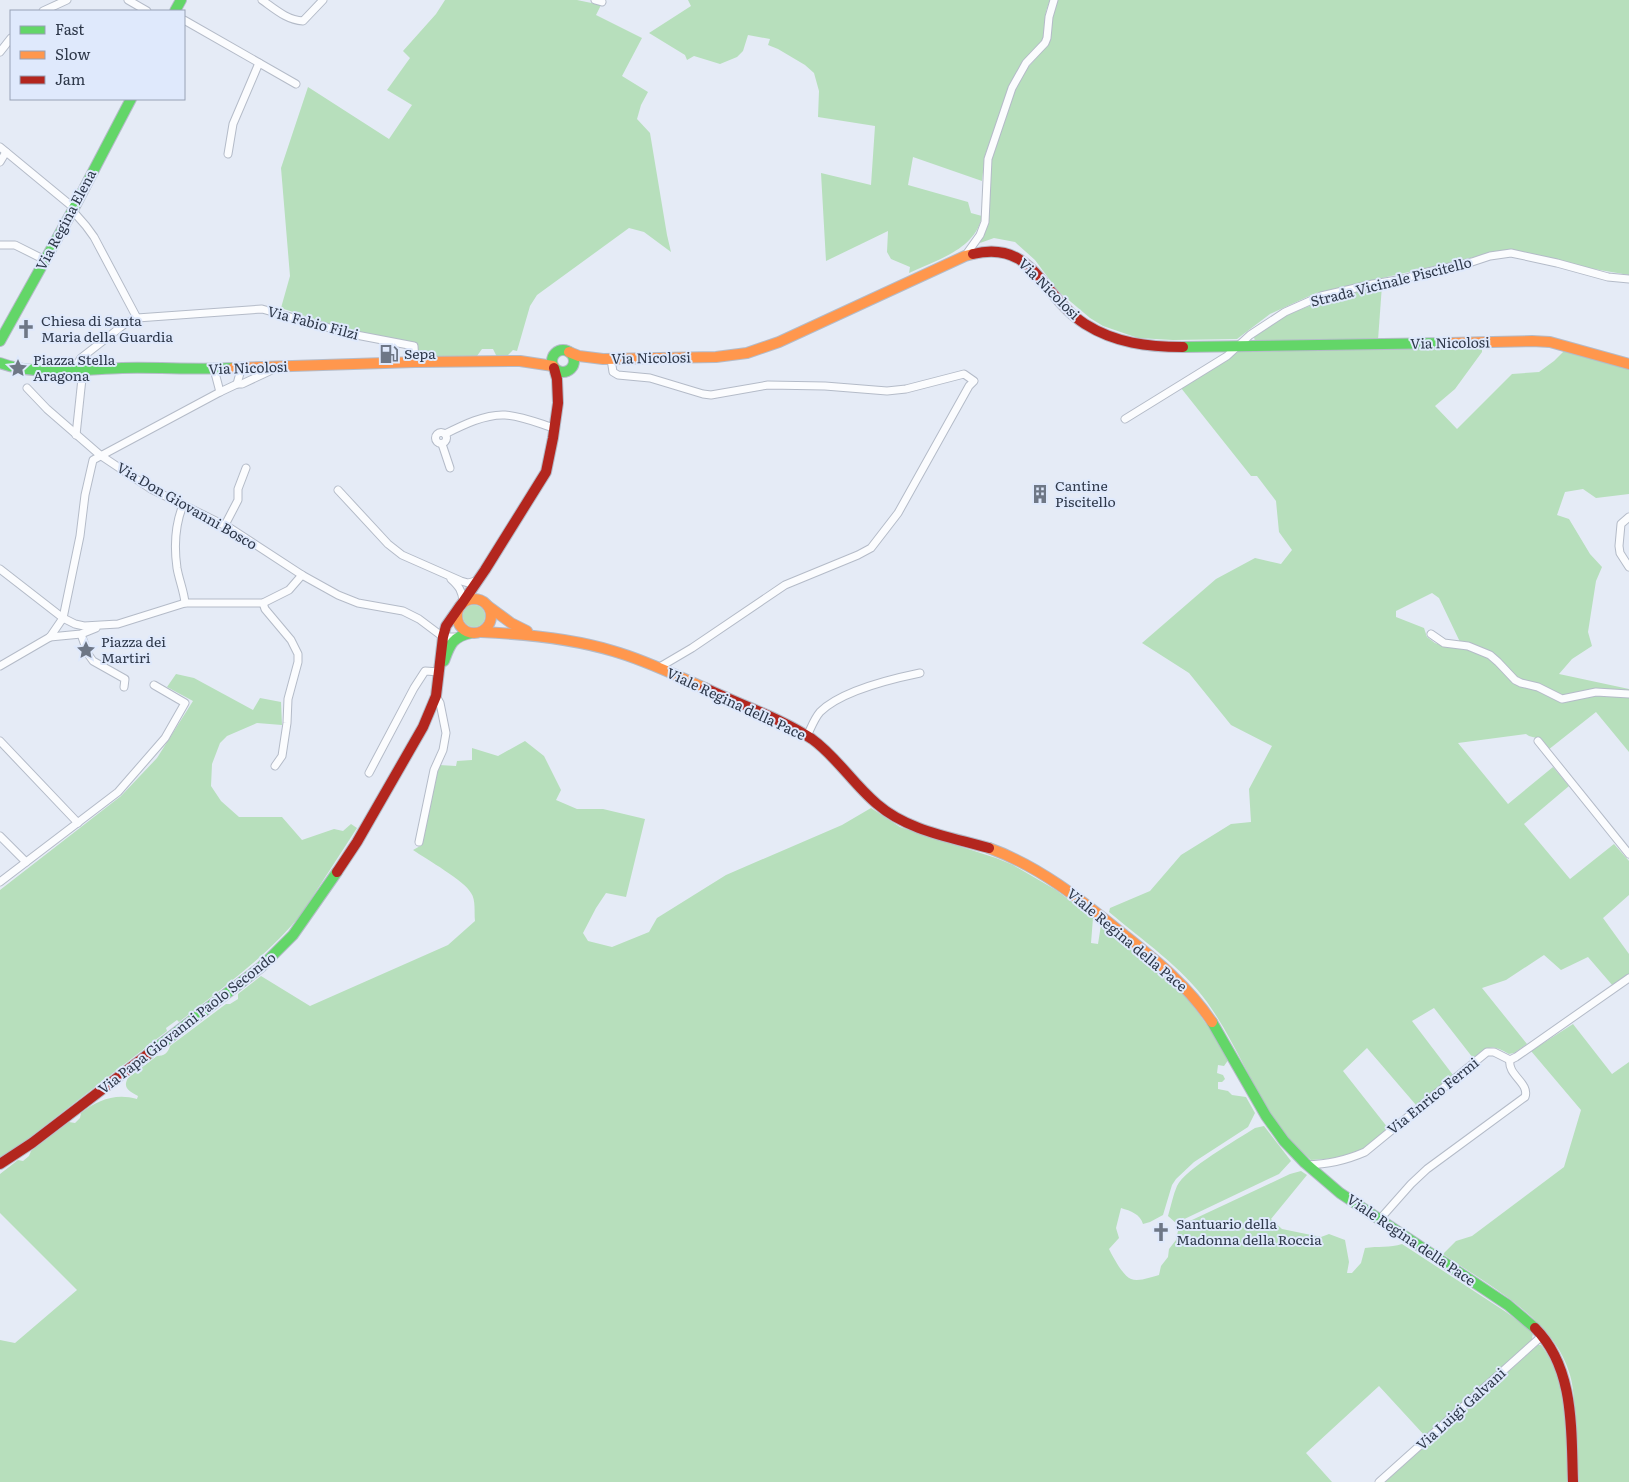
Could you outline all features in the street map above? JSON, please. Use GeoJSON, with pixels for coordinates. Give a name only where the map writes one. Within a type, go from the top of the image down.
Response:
{"type":"FeatureCollection","features":[{"type":"Feature","properties":{"kind":"main road","name":"Via Regina Elena"},"geometry":{"type":"LineString","coordinates":[[0,341],[130,100]]}},
{"type":"Feature","properties":{"kind":"main road","name":"Via Nicolosi"},"geometry":{"type":"LineString","coordinates":[[607,359],[716,357],[763,349],[965,256],[975,252],[998,250],[1016,256],[1026,262],[1074,316],[1114,339],[1128,343],[1147,346],[1237,347],[1541,342],[1568,346],[1629,364]]}},
{"type":"Feature","properties":{"kind":"main road"},"geometry":{"type":"LineString","coordinates":[[520,361],[562,350],[579,356],[607,359]]}},
{"type":"Feature","properties":{"kind":"main road"},"geometry":{"type":"LineString","coordinates":[[440,670],[446,626],[485,570],[543,479],[549,462],[558,400],[563,383],[574,361],[569,352]]}},
{"type":"Feature","properties":{"kind":"main road"},"geometry":{"type":"LineString","coordinates":[[555,353],[552,359],[557,378],[558,400]]}},
{"type":"Feature","properties":{"kind":"main road"},"geometry":{"type":"LineString","coordinates":[[520,361],[554,367],[563,372],[607,359]]}},
{"type":"Feature","properties":{"kind":"main road","name":"Via Nicolosi"},"geometry":{"type":"LineString","coordinates":[[13,368],[36,370],[214,369],[415,362],[520,361]]}},
{"type":"Feature","properties":{"kind":"main road"},"geometry":{"type":"LineString","coordinates":[[0,363],[13,368]]}},
{"type":"Feature","properties":{"kind":"main road"},"geometry":{"type":"LineString","coordinates":[[0,372],[13,368]]}},
{"type":"Feature","properties":{"kind":"main road"},"geometry":{"type":"LineString","coordinates":[[485,570],[479,590],[486,603],[491,617],[490,623],[476,632],[465,630],[460,626],[457,620],[457,613],[461,604],[471,599],[486,603],[511,623],[537,636]]}},
{"type":"Feature","properties":{"kind":"main road","name":"Viale Regina della Pace"},"geometry":{"type":"LineString","coordinates":[[455,637],[476,632],[504,632],[537,636],[575,642],[626,655],[658,668],[807,736],[831,755],[868,797],[899,819],[926,830],[1002,853],[1036,869],[1097,912],[1182,984],[1206,1013],[1219,1033],[1266,1117],[1286,1145],[1320,1178],[1508,1306],[1542,1335],[1560,1365],[1566,1385],[1573,1482]]}},
{"type":"Feature","properties":{"kind":"main road"},"geometry":{"type":"LineString","coordinates":[[440,670],[455,637]]}},
{"type":"Feature","properties":{"kind":"main road","name":"Via Papa Giovanni Paolo Secondo"},"geometry":{"type":"LineString","coordinates":[[0,1164],[32,1143],[261,966],[283,946],[316,903],[357,842],[423,727],[436,696],[440,670]]}},
{"type":"Feature","properties":{"kind":"street"},"geometry":{"type":"LineString","coordinates":[[45,10],[67,0]]}},
{"type":"Feature","properties":{"kind":"street"},"geometry":{"type":"LineString","coordinates":[[128,0],[145,10]]}},
{"type":"Feature","properties":{"kind":"street"},"geometry":{"type":"LineString","coordinates":[[262,0],[284,16],[304,21],[323,0]]}},
{"type":"Feature","properties":{"kind":"street"},"geometry":{"type":"LineString","coordinates":[[965,256],[980,235],[985,222],[988,159],[1012,88],[1026,63],[1047,38],[1049,17],[1054,0]]}},
{"type":"Feature","properties":{"kind":"street"},"geometry":{"type":"LineString","coordinates":[[185,21],[296,84]]}},
{"type":"Feature","properties":{"kind":"street"},"geometry":{"type":"LineString","coordinates":[[0,52],[10,39]]}},
{"type":"Feature","properties":{"kind":"street"},"geometry":{"type":"LineString","coordinates":[[228,154],[233,124],[259,63]]}},
{"type":"Feature","properties":{"kind":"street"},"geometry":{"type":"LineString","coordinates":[[0,162],[3,149],[73,209],[94,238],[137,318],[126,323],[81,358],[78,369],[76,435]]}},
{"type":"Feature","properties":{"kind":"street"},"geometry":{"type":"LineString","coordinates":[[0,245],[15,244],[45,260]]}},
{"type":"Feature","properties":{"kind":"street","name":"Strada Vicinale Piscitello"},"geometry":{"type":"LineString","coordinates":[[1125,419],[1227,356],[1250,335],[1285,312],[1321,296],[1472,262],[1490,256],[1511,253],[1608,277],[1629,280]]}},
{"type":"Feature","properties":{"kind":"street","name":"Via Fabio Filzi"},"geometry":{"type":"LineString","coordinates":[[137,318],[262,309],[351,334],[414,346],[415,362]]}},
{"type":"Feature","properties":{"kind":"street"},"geometry":{"type":"LineString","coordinates":[[607,359],[613,372],[618,375],[650,378],[711,395],[768,384],[887,391],[906,389],[964,374],[974,381],[969,386],[898,513],[871,548],[785,585],[692,648],[658,668]]}},
{"type":"Feature","properties":{"kind":"street"},"geometry":{"type":"LineString","coordinates":[[50,637],[62,614],[80,536],[85,495],[93,460],[220,392],[237,384],[242,384],[277,367]]}},
{"type":"Feature","properties":{"kind":"street"},"geometry":{"type":"LineString","coordinates":[[237,384],[240,373],[239,368]]}},
{"type":"Feature","properties":{"kind":"street"},"geometry":{"type":"LineString","coordinates":[[214,369],[220,392]]}},
{"type":"Feature","properties":{"kind":"street","name":"Via Don Giovanni Bosco"},"geometry":{"type":"LineString","coordinates":[[27,388],[47,409],[100,455],[151,488],[224,525],[302,576],[324,588],[358,603],[403,611],[419,619],[443,637]]}},
{"type":"Feature","properties":{"kind":"street"},"geometry":{"type":"LineString","coordinates":[[450,468],[442,444],[437,442],[436,437],[440,433],[445,434],[484,417],[500,415],[515,416],[554,428]]}},
{"type":"Feature","properties":{"kind":"street"},"geometry":{"type":"LineString","coordinates":[[224,525],[238,500],[238,489],[246,468]]}},
{"type":"Feature","properties":{"kind":"street"},"geometry":{"type":"LineString","coordinates":[[338,490],[388,544],[402,555],[447,576],[468,582],[476,581]]}},
{"type":"Feature","properties":{"kind":"street"},"geometry":{"type":"LineString","coordinates":[[183,505],[177,522],[176,554],[186,604]]}},
{"type":"Feature","properties":{"kind":"street"},"geometry":{"type":"LineString","coordinates":[[1629,517],[1621,524],[1619,546],[1620,553],[1629,567]]}},
{"type":"Feature","properties":{"kind":"street"},"geometry":{"type":"LineString","coordinates":[[0,569],[75,624],[84,626],[118,624],[186,604],[263,603],[289,590],[302,576]]}},
{"type":"Feature","properties":{"kind":"street"},"geometry":{"type":"LineString","coordinates":[[447,576],[457,584],[462,592],[461,604]]}},
{"type":"Feature","properties":{"kind":"street"},"geometry":{"type":"LineString","coordinates":[[263,603],[265,609],[291,640],[298,654],[298,662],[288,700],[288,723],[282,756],[275,766]]}},
{"type":"Feature","properties":{"kind":"street"},"geometry":{"type":"LineString","coordinates":[[0,666],[50,637],[81,634],[101,626]]}},
{"type":"Feature","properties":{"kind":"street"},"geometry":{"type":"LineString","coordinates":[[81,634],[90,658],[98,665],[125,679],[124,687]]}},
{"type":"Feature","properties":{"kind":"street"},"geometry":{"type":"LineString","coordinates":[[1431,634],[1444,643],[1468,646],[1490,656],[1515,680],[1538,687],[1562,700],[1596,692],[1629,694]]}},
{"type":"Feature","properties":{"kind":"street"},"geometry":{"type":"LineString","coordinates":[[443,637],[455,637]]}},
{"type":"Feature","properties":{"kind":"street"},"geometry":{"type":"LineString","coordinates":[[369,773],[425,671],[440,670]]}},
{"type":"Feature","properties":{"kind":"street"},"geometry":{"type":"LineString","coordinates":[[807,736],[815,718],[836,700],[859,690],[920,673]]}},
{"type":"Feature","properties":{"kind":"street"},"geometry":{"type":"LineString","coordinates":[[0,882],[118,792],[165,738],[185,703],[154,686]]}},
{"type":"Feature","properties":{"kind":"street"},"geometry":{"type":"LineString","coordinates":[[419,842],[434,770],[443,750],[446,733],[440,703],[436,696]]}},
{"type":"Feature","properties":{"kind":"street"},"geometry":{"type":"LineString","coordinates":[[0,741],[78,823]]}},
{"type":"Feature","properties":{"kind":"street"},"geometry":{"type":"LineString","coordinates":[[1538,741],[1629,854]]}},
{"type":"Feature","properties":{"kind":"street"},"geometry":{"type":"LineString","coordinates":[[0,836],[26,862]]}},
{"type":"Feature","properties":{"kind":"street"},"geometry":{"type":"LineString","coordinates":[[1380,1219],[1427,1169],[1525,1098],[1525,1089],[1511,1071],[1509,1066],[1510,1060],[1516,1058],[1629,978]]}},
{"type":"Feature","properties":{"kind":"street","name":"Via Enrico Fermi"},"geometry":{"type":"LineString","coordinates":[[1306,1164],[1331,1163],[1352,1158],[1365,1152],[1487,1052],[1494,1052],[1510,1060]]}},
{"type":"Feature","properties":{"kind":"street","name":"Via Luigi Galvani"},"geometry":{"type":"LineString","coordinates":[[1379,1482],[1542,1335]]}},
{"type":"Feature","properties":{"kind":"green space"},"geometry":{"type":"Polygon","coordinates":[[[445,0],[577,0],[601,5],[596,15],[642,38],[622,76],[648,92],[641,105],[637,119],[650,133],[671,252],[644,232],[629,228],[537,295],[530,306],[517,351],[513,350],[507,356],[497,357],[493,349],[482,349],[477,356],[417,357],[416,343],[344,329],[281,308],[290,276],[281,168],[308,87],[389,139],[412,105],[387,90],[410,58],[403,51],[436,14],[445,0]]]}},
{"type":"Feature","properties":{"kind":"green space"},"geometry":{"type":"Polygon","coordinates":[[[688,0],[1050,0],[1046,11],[1043,41],[1017,71],[1010,85],[985,155],[982,181],[913,157],[908,185],[968,202],[971,213],[982,216],[972,237],[954,252],[909,273],[910,267],[891,259],[887,252],[888,231],[826,261],[821,173],[871,185],[875,126],[818,117],[819,91],[814,73],[805,65],[768,45],[770,39],[748,35],[743,51],[737,57],[720,64],[694,56],[687,60],[685,55],[649,33],[691,6],[688,0]]]}},
{"type":"Feature","properties":{"kind":"green space"},"geometry":{"type":"Polygon","coordinates":[[[1058,0],[1629,0],[1629,275],[1506,250],[1316,293],[1270,314],[1237,339],[1173,340],[1138,338],[1103,326],[1090,318],[1058,291],[1035,260],[1015,242],[994,238],[980,243],[984,233],[991,158],[1014,92],[1025,71],[1043,50],[1051,16],[1058,0]]]}},
{"type":"Feature","properties":{"kind":"green space"},"geometry":{"type":"Polygon","coordinates":[[[1382,285],[1378,340],[1255,342],[1254,337],[1287,315],[1324,300],[1382,285]]]}},
{"type":"Feature","properties":{"kind":"green space"},"geometry":{"type":"Polygon","coordinates":[[[1482,346],[1482,352],[1455,389],[1435,406],[1457,429],[1512,374],[1539,372],[1564,351],[1629,369],[1629,494],[1596,498],[1583,489],[1565,492],[1557,515],[1569,519],[1590,554],[1602,567],[1596,581],[1588,632],[1592,646],[1572,659],[1559,674],[1629,689],[1629,692],[1595,690],[1563,697],[1539,685],[1526,683],[1517,678],[1501,661],[1488,652],[1460,642],[1439,598],[1432,593],[1396,611],[1396,617],[1424,628],[1427,637],[1435,643],[1465,648],[1480,653],[1496,662],[1510,678],[1520,685],[1540,690],[1562,701],[1571,701],[1596,694],[1629,696],[1629,752],[1596,712],[1548,750],[1540,739],[1526,734],[1458,743],[1508,804],[1553,767],[1569,786],[1524,824],[1570,879],[1614,844],[1629,861],[1629,895],[1603,918],[1629,954],[1629,975],[1613,986],[1588,957],[1561,970],[1544,955],[1506,980],[1482,988],[1527,1044],[1514,1053],[1509,1054],[1490,1048],[1473,1058],[1434,1008],[1412,1021],[1453,1075],[1416,1105],[1367,1048],[1343,1071],[1388,1128],[1367,1146],[1352,1154],[1311,1160],[1287,1136],[1270,1112],[1226,1032],[1197,989],[1161,954],[1109,912],[1110,908],[1150,891],[1181,855],[1231,824],[1251,822],[1249,789],[1272,746],[1231,725],[1189,673],[1142,643],[1216,579],[1255,558],[1281,564],[1292,550],[1279,532],[1276,501],[1257,476],[1251,476],[1181,388],[1238,352],[1482,346]]]}},
{"type":"Feature","properties":{"kind":"green space"},"geometry":{"type":"Polygon","coordinates":[[[474,605],[482,608],[485,616],[482,624],[474,627],[466,624],[463,616],[466,608],[474,605]]]}},
{"type":"Feature","properties":{"kind":"green space"},"geometry":{"type":"Polygon","coordinates":[[[176,674],[194,678],[253,710],[260,698],[281,702],[282,725],[257,723],[227,736],[220,743],[212,764],[211,786],[221,801],[239,817],[282,817],[302,840],[334,829],[343,831],[351,824],[357,828],[302,913],[289,929],[259,957],[228,984],[179,1022],[177,1020],[166,1028],[167,1031],[24,1142],[0,1158],[0,890],[121,796],[157,758],[193,701],[167,687],[176,674]]]}},
{"type":"Feature","properties":{"kind":"green space"},"geometry":{"type":"Polygon","coordinates":[[[525,741],[544,756],[561,790],[556,800],[577,809],[603,809],[645,819],[626,897],[606,893],[583,933],[588,941],[612,947],[649,932],[657,918],[726,875],[842,825],[871,808],[900,827],[1013,865],[1056,890],[1093,918],[1091,943],[1098,944],[1101,925],[1169,981],[1194,1008],[1229,1059],[1224,1066],[1218,1065],[1217,1073],[1223,1075],[1225,1079],[1222,1082],[1218,1082],[1218,1089],[1228,1091],[1232,1095],[1246,1097],[1255,1113],[1248,1127],[1194,1162],[1176,1179],[1172,1185],[1163,1215],[1143,1224],[1137,1215],[1121,1208],[1116,1228],[1119,1238],[1109,1249],[1118,1266],[1131,1279],[1145,1279],[1159,1275],[1161,1266],[1168,1257],[1169,1249],[1176,1240],[1177,1227],[1290,1174],[1301,1171],[1307,1175],[1271,1219],[1282,1229],[1321,1237],[1329,1234],[1345,1240],[1349,1262],[1347,1273],[1352,1273],[1361,1263],[1365,1248],[1402,1244],[1506,1312],[1533,1332],[1532,1340],[1425,1436],[1379,1386],[1306,1453],[1332,1482],[0,1482],[0,1340],[15,1343],[77,1290],[0,1213],[0,1174],[18,1160],[23,1161],[29,1156],[31,1151],[69,1122],[75,1123],[80,1118],[81,1113],[94,1104],[114,1097],[137,1099],[138,1096],[126,1087],[128,1078],[157,1056],[165,1054],[170,1046],[226,1004],[230,1004],[238,999],[238,994],[261,976],[310,1006],[448,945],[475,921],[473,896],[461,882],[413,850],[422,845],[439,765],[456,766],[457,761],[472,760],[472,748],[498,756],[525,741]]]}},
{"type":"Feature","properties":{"kind":"green space"},"geometry":{"type":"Polygon","coordinates":[[[1573,1024],[1612,1074],[1629,1062],[1629,1482],[1579,1482],[1573,1391],[1570,1375],[1562,1355],[1550,1337],[1518,1305],[1443,1254],[1456,1241],[1472,1236],[1564,1167],[1581,1110],[1531,1051],[1573,1024]]]}},
{"type":"Feature","properties":{"kind":"green space"},"geometry":{"type":"Polygon","coordinates":[[[1264,1126],[1291,1161],[1279,1174],[1176,1223],[1168,1216],[1177,1186],[1190,1171],[1255,1128],[1264,1126]]]}},
{"type":"Feature","properties":{"kind":"green space"},"geometry":{"type":"Polygon","coordinates":[[[1538,1345],[1541,1345],[1550,1360],[1561,1392],[1566,1428],[1568,1482],[1385,1482],[1538,1345]]]}},
{"type":"Feature","properties":{"kind":"traffic: fast"},"geometry":{"type":"LineString","coordinates":[[176,10],[181,0]]}},
{"type":"Feature","properties":{"kind":"traffic: fast"},"geometry":{"type":"LineString","coordinates":[[0,341],[74,208],[130,100]]}},
{"type":"Feature","properties":{"kind":"traffic: fast"},"geometry":{"type":"LineString","coordinates":[[1183,347],[1448,343]]}},
{"type":"Feature","properties":{"kind":"traffic: fast"},"geometry":{"type":"LineString","coordinates":[[563,350],[571,353],[574,361],[571,369],[563,372],[555,369],[552,361],[555,353],[563,350]]}},
{"type":"Feature","properties":{"kind":"traffic: fast"},"geometry":{"type":"LineString","coordinates":[[0,363],[13,367],[44,371],[136,368],[233,368]]}},
{"type":"Feature","properties":{"kind":"traffic: fast"},"geometry":{"type":"LineString","coordinates":[[444,661],[453,642],[471,633]]}},
{"type":"Feature","properties":{"kind":"traffic: fast"},"geometry":{"type":"LineString","coordinates":[[147,1055],[261,967],[293,935],[337,872]]}},
{"type":"Feature","properties":{"kind":"traffic: fast"},"geometry":{"type":"LineString","coordinates":[[1212,1022],[1266,1116],[1284,1141],[1305,1163],[1340,1193],[1508,1305],[1535,1328]]}},
{"type":"Feature","properties":{"kind":"traffic: slow"},"geometry":{"type":"LineString","coordinates":[[569,352],[579,356],[603,359],[716,357],[747,353],[779,342],[973,254]]}},
{"type":"Feature","properties":{"kind":"traffic: slow"},"geometry":{"type":"LineString","coordinates":[[1448,343],[1550,342],[1629,364]]}},
{"type":"Feature","properties":{"kind":"traffic: slow"},"geometry":{"type":"LineString","coordinates":[[233,368],[415,362],[520,361],[553,366]]}},
{"type":"Feature","properties":{"kind":"traffic: slow"},"geometry":{"type":"LineString","coordinates":[[474,599],[481,600],[486,604],[490,609],[491,616],[490,623],[486,628],[481,632],[474,633],[467,632],[462,628],[458,623],[457,616],[458,609],[462,604],[467,600],[474,599]]}},
{"type":"Feature","properties":{"kind":"traffic: slow"},"geometry":{"type":"LineString","coordinates":[[488,606],[511,623],[527,631]]}},
{"type":"Feature","properties":{"kind":"traffic: slow"},"geometry":{"type":"LineString","coordinates":[[481,632],[547,637],[597,647],[637,659],[705,688]]}},
{"type":"Feature","properties":{"kind":"traffic: slow"},"geometry":{"type":"LineString","coordinates":[[989,848],[1026,865],[1060,885],[1092,909],[1148,954],[1182,985],[1212,1022]]}},
{"type":"Feature","properties":{"kind":"traffic: jam"},"geometry":{"type":"LineString","coordinates":[[973,254],[994,252],[1010,255],[1024,262],[1036,273],[1070,313],[1085,324],[1108,336],[1145,345],[1183,347]]}},
{"type":"Feature","properties":{"kind":"traffic: jam"},"geometry":{"type":"LineString","coordinates":[[461,605],[546,472],[558,403],[557,379],[554,368]]}},
{"type":"Feature","properties":{"kind":"traffic: jam"},"geometry":{"type":"LineString","coordinates":[[337,872],[357,842],[423,727],[436,696],[446,626],[460,606]]}},
{"type":"Feature","properties":{"kind":"traffic: jam"},"geometry":{"type":"LineString","coordinates":[[705,688],[773,718],[812,739],[829,754],[868,796],[902,821],[930,832],[989,848]]}},
{"type":"Feature","properties":{"kind":"traffic: jam"},"geometry":{"type":"LineString","coordinates":[[0,1164],[32,1143],[147,1055]]}},
{"type":"Feature","properties":{"kind":"traffic: jam"},"geometry":{"type":"LineString","coordinates":[[1535,1328],[1548,1344],[1558,1362],[1564,1381],[1571,1421],[1573,1482]]}},
{"type":"Feature","properties":{"kind":"place","name":"Chiesa di Santa Maria della Guardia"},"geometry":{"type":"Point","coordinates":[26,329]}},
{"type":"Feature","properties":{"kind":"place","name":"Sepa"},"geometry":{"type":"Point","coordinates":[389,354]}},
{"type":"Feature","properties":{"kind":"place","name":"Piazza Stella Aragona"},"geometry":{"type":"Point","coordinates":[18,368]}},
{"type":"Feature","properties":{"kind":"place","name":"Cantine Piscitello"},"geometry":{"type":"Point","coordinates":[1040,494]}},
{"type":"Feature","properties":{"kind":"place","name":"Piazza dei Martiri"},"geometry":{"type":"Point","coordinates":[86,650]}},
{"type":"Feature","properties":{"kind":"place","name":"Santuario della Madonna della Roccia"},"geometry":{"type":"Point","coordinates":[1161,1232]}}]}
